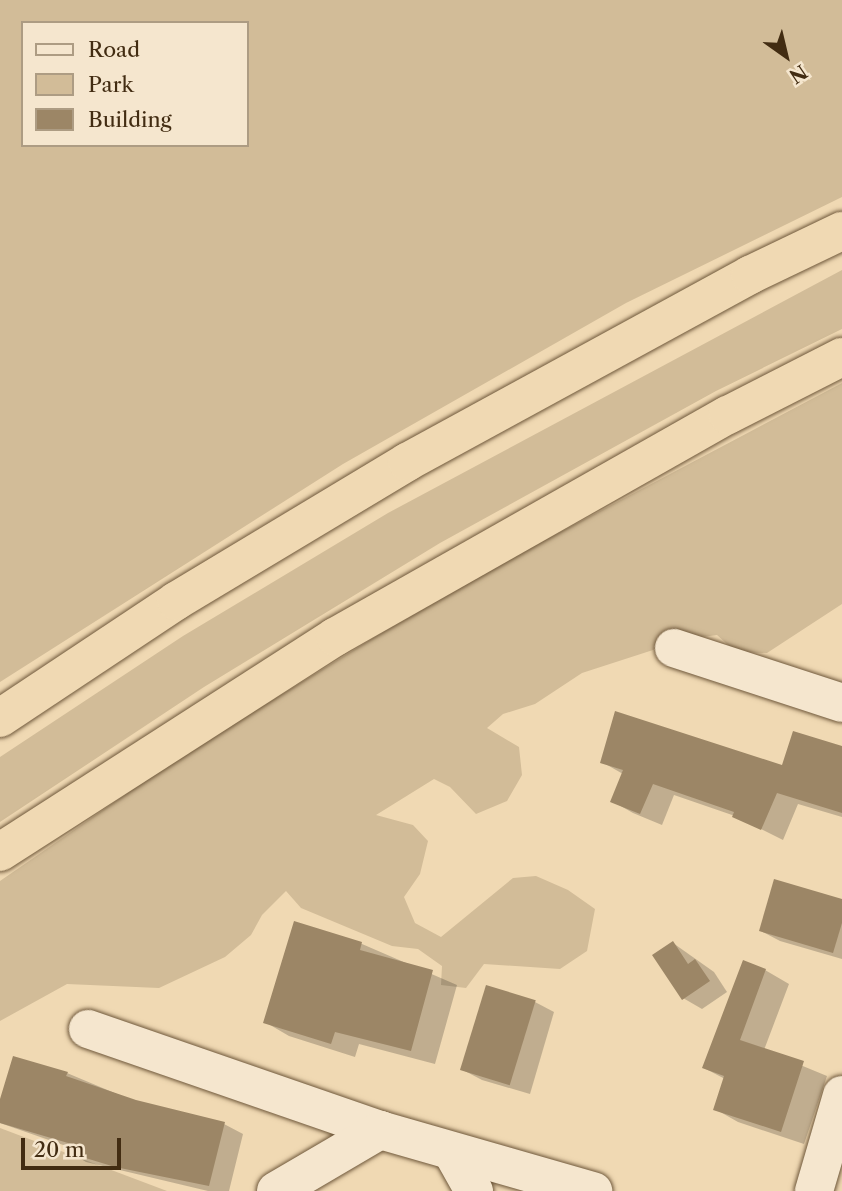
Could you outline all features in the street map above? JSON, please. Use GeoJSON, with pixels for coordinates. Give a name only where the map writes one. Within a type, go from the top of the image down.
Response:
{"type":"FeatureCollection","features":[{"type":"Feature","properties":{"kind":"highway"},"geometry":{"type":"LineString","coordinates":[[0,718],[176,601],[407,462],[750,275],[842,231]]}},
{"type":"Feature","properties":{"kind":"highway"},"geometry":{"type":"LineString","coordinates":[[0,852],[335,637],[574,500],[842,357]]}},
{"type":"Feature","properties":{"kind":"street"},"geometry":{"type":"LineString","coordinates":[[674,648],[842,703]]}},
{"type":"Feature","properties":{"kind":"street"},"geometry":{"type":"LineString","coordinates":[[88,1029],[380,1130],[593,1191]]}},
{"type":"Feature","properties":{"kind":"street"},"geometry":{"type":"LineString","coordinates":[[814,1191],[842,1095]]}},
{"type":"Feature","properties":{"kind":"street"},"geometry":{"type":"LineString","coordinates":[[276,1191],[380,1130]]}},
{"type":"Feature","properties":{"kind":"street"},"geometry":{"type":"LineString","coordinates":[[452,1152],[474,1191]]}},
{"type":"Feature","properties":{"kind":"green space"},"geometry":{"type":"Polygon","coordinates":[[[0,0],[842,0],[842,197],[626,303],[343,464],[0,682],[0,0]]]}},
{"type":"Feature","properties":{"kind":"green space"},"geometry":{"type":"Polygon","coordinates":[[[842,270],[842,329],[716,391],[440,543],[204,687],[0,822],[0,757],[183,636],[388,513],[842,270]]]}},
{"type":"Feature","properties":{"kind":"green space"},"geometry":{"type":"Polygon","coordinates":[[[842,383],[842,604],[767,653],[736,652],[717,635],[687,639],[582,673],[535,704],[503,714],[487,728],[519,747],[522,775],[507,801],[476,814],[450,787],[434,779],[376,815],[413,825],[428,841],[420,874],[404,897],[415,923],[441,937],[513,878],[536,876],[568,890],[595,909],[587,951],[560,969],[484,964],[466,988],[441,985],[442,966],[418,949],[392,946],[301,908],[286,891],[262,915],[251,935],[225,957],[159,988],[67,984],[0,1021],[0,881],[180,757],[375,637],[517,555],[842,383]]]}},
{"type":"Feature","properties":{"kind":"green space"},"geometry":{"type":"Polygon","coordinates":[[[0,1128],[167,1191],[0,1191],[0,1128]]]}},
{"type":"Feature","properties":{"kind":"building"},"geometry":{"type":"Polygon","coordinates":[[[615,711],[782,765],[793,731],[842,746],[842,813],[777,793],[761,830],[732,817],[734,812],[653,784],[640,814],[610,802],[623,770],[600,763],[615,711]]]}},
{"type":"Feature","properties":{"kind":"building"},"geometry":{"type":"Polygon","coordinates":[[[774,879],[842,899],[842,923],[833,953],[759,931],[774,879]]]}},
{"type":"Feature","properties":{"kind":"building"},"geometry":{"type":"Polygon","coordinates":[[[294,921],[362,942],[360,950],[433,970],[411,1051],[335,1032],[331,1044],[263,1023],[294,921]]]}},
{"type":"Feature","properties":{"kind":"building"},"geometry":{"type":"Polygon","coordinates":[[[673,941],[688,964],[695,959],[710,981],[682,1000],[652,955],[673,941]]]}},
{"type":"Feature","properties":{"kind":"building"},"geometry":{"type":"Polygon","coordinates":[[[743,960],[766,969],[740,1040],[804,1061],[781,1132],[713,1110],[724,1076],[702,1068],[743,960]]]}},
{"type":"Feature","properties":{"kind":"building"},"geometry":{"type":"Polygon","coordinates":[[[486,985],[536,1000],[510,1085],[460,1070],[486,985]]]}},
{"type":"Feature","properties":{"kind":"building"},"geometry":{"type":"Polygon","coordinates":[[[13,1056],[68,1072],[66,1076],[136,1100],[225,1122],[209,1186],[115,1167],[66,1152],[68,1143],[0,1123],[0,1099],[13,1056]]]}}]}
